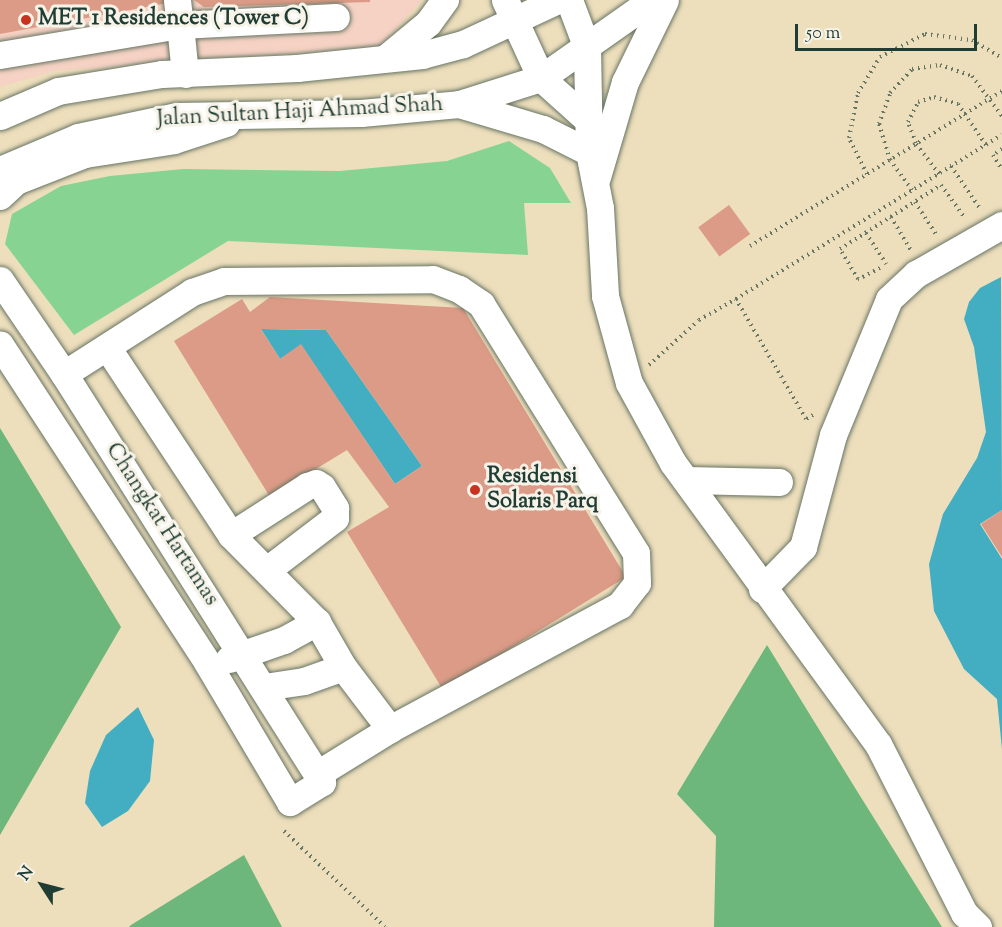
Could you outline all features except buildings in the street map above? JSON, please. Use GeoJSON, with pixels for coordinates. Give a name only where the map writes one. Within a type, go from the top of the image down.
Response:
{"type":"FeatureCollection","features":[{"type":"Feature","properties":{"kind":"street"},"geometry":{"type":"LineString","coordinates":[[387,57],[428,22],[445,0]]}},
{"type":"Feature","properties":{"kind":"street","name":"Jalan Sultan Haji Ahmad Shah"},"geometry":{"type":"LineString","coordinates":[[0,116],[58,91],[185,74],[297,68],[422,55],[463,44],[511,9],[558,0]]}},
{"type":"Feature","properties":{"kind":"street"},"geometry":{"type":"LineString","coordinates":[[569,0],[587,48],[589,152],[597,180],[605,296],[629,383],[686,480],[762,589],[878,744],[964,913],[978,927]]}},
{"type":"Feature","properties":{"kind":"street","name":"Jalan Sultan Haji Ahmad Shah"},"geometry":{"type":"LineString","coordinates":[[0,170],[78,137],[177,116],[361,113],[459,104],[541,78],[587,48],[652,0]]}},
{"type":"Feature","properties":{"kind":"street"},"geometry":{"type":"LineString","coordinates":[[597,180],[625,82],[665,0]]}},
{"type":"Feature","properties":{"kind":"street"},"geometry":{"type":"LineString","coordinates":[[511,9],[541,78],[589,121]]}},
{"type":"Feature","properties":{"kind":"street"},"geometry":{"type":"LineString","coordinates":[[179,12],[185,74]]}},
{"type":"Feature","properties":{"kind":"street"},"geometry":{"type":"LineString","coordinates":[[0,56],[179,12],[336,17]]}},
{"type":"Feature","properties":{"kind":"street"},"geometry":{"type":"LineString","coordinates":[[459,104],[543,129],[589,152]]}},
{"type":"Feature","properties":{"kind":"street"},"geometry":{"type":"LineString","coordinates":[[0,196],[16,181],[85,154],[174,140],[252,115]]}},
{"type":"Feature","properties":{"kind":"street"},"geometry":{"type":"LineString","coordinates":[[762,589],[803,547],[833,435],[889,299],[916,274],[992,218]]}},
{"type":"Feature","properties":{"kind":"street"},"geometry":{"type":"LineString","coordinates":[[64,374],[192,292],[224,281],[434,279],[459,289],[481,304],[636,553],[637,583],[620,606],[390,729],[317,774]]}},
{"type":"Feature","properties":{"kind":"street","name":"Changkat Hartamas"},"geometry":{"type":"LineString","coordinates":[[0,280],[64,374],[245,656],[322,782],[290,802],[207,663],[0,344]]}},
{"type":"Feature","properties":{"kind":"street"},"geometry":{"type":"LineString","coordinates":[[108,347],[231,535],[268,569],[317,622],[342,667],[390,729]]}},
{"type":"Feature","properties":{"kind":"street"},"geometry":{"type":"LineString","coordinates":[[686,480],[779,482]]}},
{"type":"Feature","properties":{"kind":"street"},"geometry":{"type":"LineString","coordinates":[[231,535],[307,486],[316,483],[322,487],[335,508],[335,518],[268,569]]}},
{"type":"Feature","properties":{"kind":"street"},"geometry":{"type":"LineString","coordinates":[[207,663],[245,656],[317,622]]}},
{"type":"Feature","properties":{"kind":"street"},"geometry":{"type":"LineString","coordinates":[[264,687],[304,681],[342,667]]}},
{"type":"Feature","properties":{"kind":"path"},"geometry":{"type":"LineString","coordinates":[[867,174],[849,138],[858,93],[880,57],[925,34],[972,40],[1002,58]]}},
{"type":"Feature","properties":{"kind":"path"},"geometry":{"type":"LineString","coordinates":[[912,190],[890,160],[879,124],[890,93],[912,69],[940,65],[972,76],[991,98],[1002,116]]}},
{"type":"Feature","properties":{"kind":"path"},"geometry":{"type":"LineString","coordinates":[[750,246],[1002,91]]}},
{"type":"Feature","properties":{"kind":"path"},"geometry":{"type":"LineString","coordinates":[[939,174],[916,143],[908,122],[918,102],[934,97],[958,104],[986,145]]}},
{"type":"Feature","properties":{"kind":"path"},"geometry":{"type":"LineString","coordinates":[[629,383],[699,320],[1002,135]]}},
{"type":"Feature","properties":{"kind":"path"},"geometry":{"type":"LineString","coordinates":[[1002,149],[993,155],[1002,170]]}},
{"type":"Feature","properties":{"kind":"path"},"geometry":{"type":"LineString","coordinates":[[951,166],[992,218]]}},
{"type":"Feature","properties":{"kind":"path"},"geometry":{"type":"LineString","coordinates":[[880,268],[858,279],[840,249],[941,185],[966,220]]}},
{"type":"Feature","properties":{"kind":"path"},"geometry":{"type":"LineString","coordinates":[[915,202],[938,236]]}},
{"type":"Feature","properties":{"kind":"path"},"geometry":{"type":"LineString","coordinates":[[891,217],[911,250]]}},
{"type":"Feature","properties":{"kind":"path"},"geometry":{"type":"LineString","coordinates":[[866,233],[886,264]]}},
{"type":"Feature","properties":{"kind":"path"},"geometry":{"type":"LineString","coordinates":[[736,299],[806,419],[822,410]]}},
{"type":"Feature","properties":{"kind":"path"},"geometry":{"type":"LineString","coordinates":[[284,831],[386,927]]}},
{"type":"Feature","properties":{"kind":"shaded area"},"geometry":{"type":"Polygon","coordinates":[[[0,0],[422,0],[380,47],[54,71],[0,87],[0,0]]]}},
{"type":"Feature","properties":{"kind":"green space"},"geometry":{"type":"Polygon","coordinates":[[[509,141],[550,168],[571,203],[524,203],[528,255],[228,241],[74,335],[5,244],[12,214],[61,186],[110,176],[183,169],[340,171],[447,161],[509,141]]]}},
{"type":"Feature","properties":{"kind":"green space"},"geometry":{"type":"Polygon","coordinates":[[[0,428],[121,627],[0,835],[0,428]]]}},
{"type":"Feature","properties":{"kind":"green space"},"geometry":{"type":"Polygon","coordinates":[[[767,645],[942,927],[714,927],[716,836],[677,794],[767,645]]]}},
{"type":"Feature","properties":{"kind":"green space"},"geometry":{"type":"Polygon","coordinates":[[[244,855],[282,927],[129,927],[131,925],[244,855]]]}},
{"type":"Feature","properties":{"kind":"water"},"geometry":{"type":"Polygon","coordinates":[[[1001,277],[1002,510],[980,524],[1002,559],[1002,749],[997,699],[964,669],[934,611],[929,564],[943,514],[977,458],[986,432],[974,347],[964,319],[969,302],[980,288],[1001,277]]]}},
{"type":"Feature","properties":{"kind":"water"},"geometry":{"type":"Polygon","coordinates":[[[261,329],[326,330],[422,466],[395,484],[301,345],[280,359],[261,329]]]}},
{"type":"Feature","properties":{"kind":"water"},"geometry":{"type":"Polygon","coordinates":[[[138,707],[154,740],[150,781],[128,811],[102,827],[85,803],[90,771],[106,735],[138,707]]]}},
{"type":"Feature","properties":{"kind":"place","name":"MET 1 Residences (Tower C)"},"geometry":{"type":"Point","coordinates":[26,20]}},
{"type":"Feature","properties":{"kind":"place","name":"Residensi Solaris Parq"},"geometry":{"type":"Point","coordinates":[475,490]}}]}
